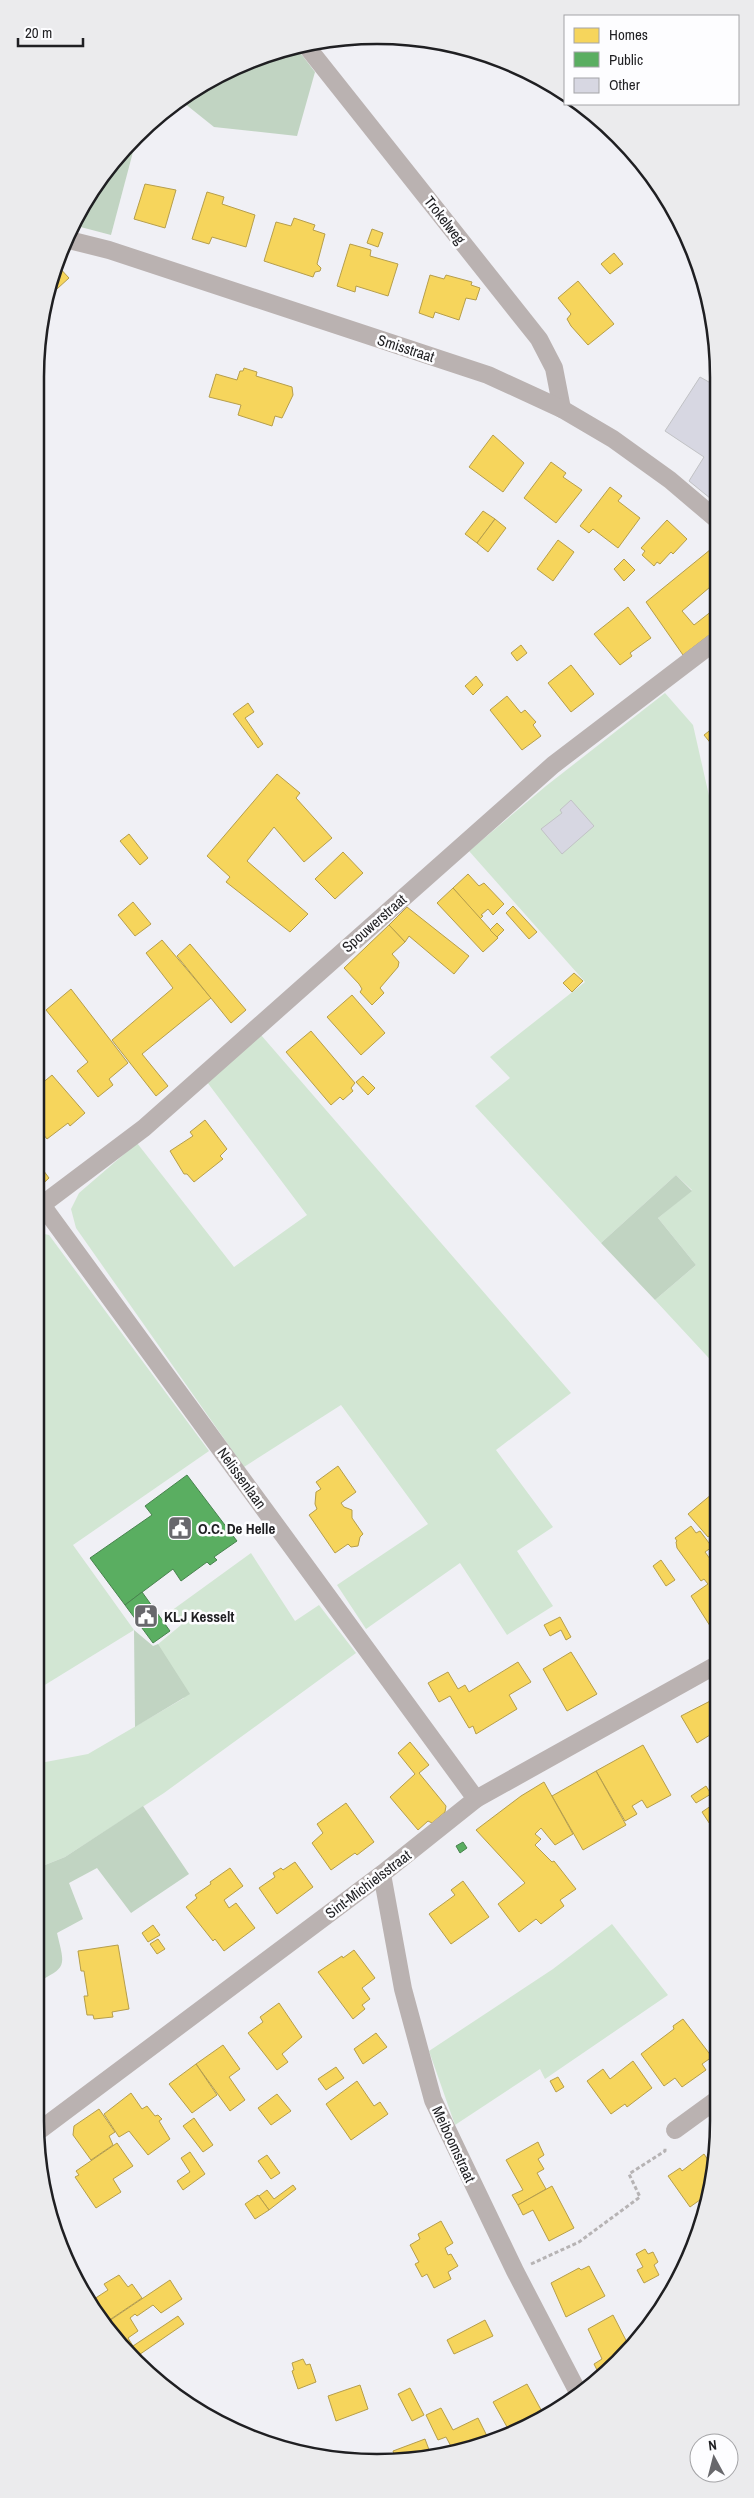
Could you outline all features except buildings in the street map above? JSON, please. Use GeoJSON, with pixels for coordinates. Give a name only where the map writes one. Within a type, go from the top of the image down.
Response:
{"type":"FeatureCollection","features":[{"type":"Feature","properties":{"kind":"street","name":"Trokelweg"},"geometry":{"type":"LineString","coordinates":[[310,50],[539,339],[554,368],[562,409]]}},
{"type":"Feature","properties":{"kind":"street","name":"Smisstraat"},"geometry":{"type":"LineString","coordinates":[[73,240],[109,250],[488,376],[562,409],[613,439],[670,480],[710,514]]}},
{"type":"Feature","properties":{"kind":"street","name":"Spouwerstraat"},"geometry":{"type":"LineString","coordinates":[[44,1203],[144,1128],[553,765],[710,645]]}},
{"type":"Feature","properties":{"kind":"street","name":"Nelissenlaan"},"geometry":{"type":"LineString","coordinates":[[44,1214],[476,1799]]}},
{"type":"Feature","properties":{"kind":"street","name":"Sint-Michielsstraat"},"geometry":{"type":"LineString","coordinates":[[44,2127],[382,1874],[476,1799],[710,1668]]}},
{"type":"Feature","properties":{"kind":"street","name":"Meiboomstraat"},"geometry":{"type":"LineString","coordinates":[[382,1874],[403,1989],[433,2100],[515,2272],[576,2388]]}},
{"type":"Feature","properties":{"kind":"street"},"geometry":{"type":"LineString","coordinates":[[674,2130],[710,2104]]}},
{"type":"Feature","properties":{"kind":"path"},"geometry":{"type":"LineString","coordinates":[[515,2272],[579,2242],[640,2197],[629,2174],[665,2151],[666,2137],[674,2130]]}},
{"type":"Feature","properties":{"kind":"green space"},"geometry":{"type":"Polygon","coordinates":[[[300,53],[315,72],[297,136],[214,127],[186,104],[210,88],[249,69],[300,53]]]}},
{"type":"Feature","properties":{"kind":"green space"},"geometry":{"type":"Polygon","coordinates":[[[134,149],[111,235],[80,227],[100,192],[134,149]]]}},
{"type":"Feature","properties":{"kind":"green space"},"geometry":{"type":"Polygon","coordinates":[[[665,693],[693,725],[710,800],[710,1359],[655,1300],[696,1265],[658,1218],[692,1190],[676,1175],[601,1243],[475,1106],[510,1078],[490,1057],[585,982],[469,851],[546,786],[665,693]]]}},
{"type":"Feature","properties":{"kind":"green space"},"geometry":{"type":"Polygon","coordinates":[[[261,1035],[571,1393],[496,1450],[553,1527],[517,1551],[553,1606],[507,1635],[460,1563],[366,1629],[337,1585],[428,1524],[341,1405],[244,1467],[76,1228],[71,1209],[79,1193],[137,1143],[234,1267],[307,1215],[207,1082],[261,1035]]]}},
{"type":"Feature","properties":{"kind":"green space"},"geometry":{"type":"Polygon","coordinates":[[[676,1175],[692,1191],[658,1218],[696,1265],[655,1300],[601,1243],[676,1175]]]}},
{"type":"Feature","properties":{"kind":"green space"},"geometry":{"type":"Polygon","coordinates":[[[44,1234],[49,1235],[209,1451],[73,1545],[134,1630],[44,1685],[44,1234]]]}},
{"type":"Feature","properties":{"kind":"green space"},"geometry":{"type":"Polygon","coordinates":[[[251,1553],[295,1621],[319,1605],[356,1653],[164,1793],[65,1857],[44,1865],[44,1762],[88,1754],[184,1698],[151,1650],[181,1625],[171,1611],[251,1553]]]}},
{"type":"Feature","properties":{"kind":"green space"},"geometry":{"type":"Polygon","coordinates":[[[134,1630],[153,1646],[158,1644],[190,1694],[135,1727],[134,1630]]]}},
{"type":"Feature","properties":{"kind":"green space"},"geometry":{"type":"Polygon","coordinates":[[[143,1806],[189,1874],[131,1913],[97,1868],[69,1883],[83,1919],[57,1933],[62,1953],[61,1965],[59,1969],[44,1978],[44,1865],[65,1857],[143,1806]]]}},
{"type":"Feature","properties":{"kind":"green space"},"geometry":{"type":"Polygon","coordinates":[[[612,1924],[668,1995],[545,2079],[540,2069],[455,2125],[429,2051],[553,1969],[612,1924]]]}},
{"type":"Feature","properties":{"kind":"place","name":"O.C. De Helle"},"geometry":{"type":"Point","coordinates":[180,1528]}},
{"type":"Feature","properties":{"kind":"place","name":"KLJ Kesselt"},"geometry":{"type":"Point","coordinates":[146,1616]}}]}
